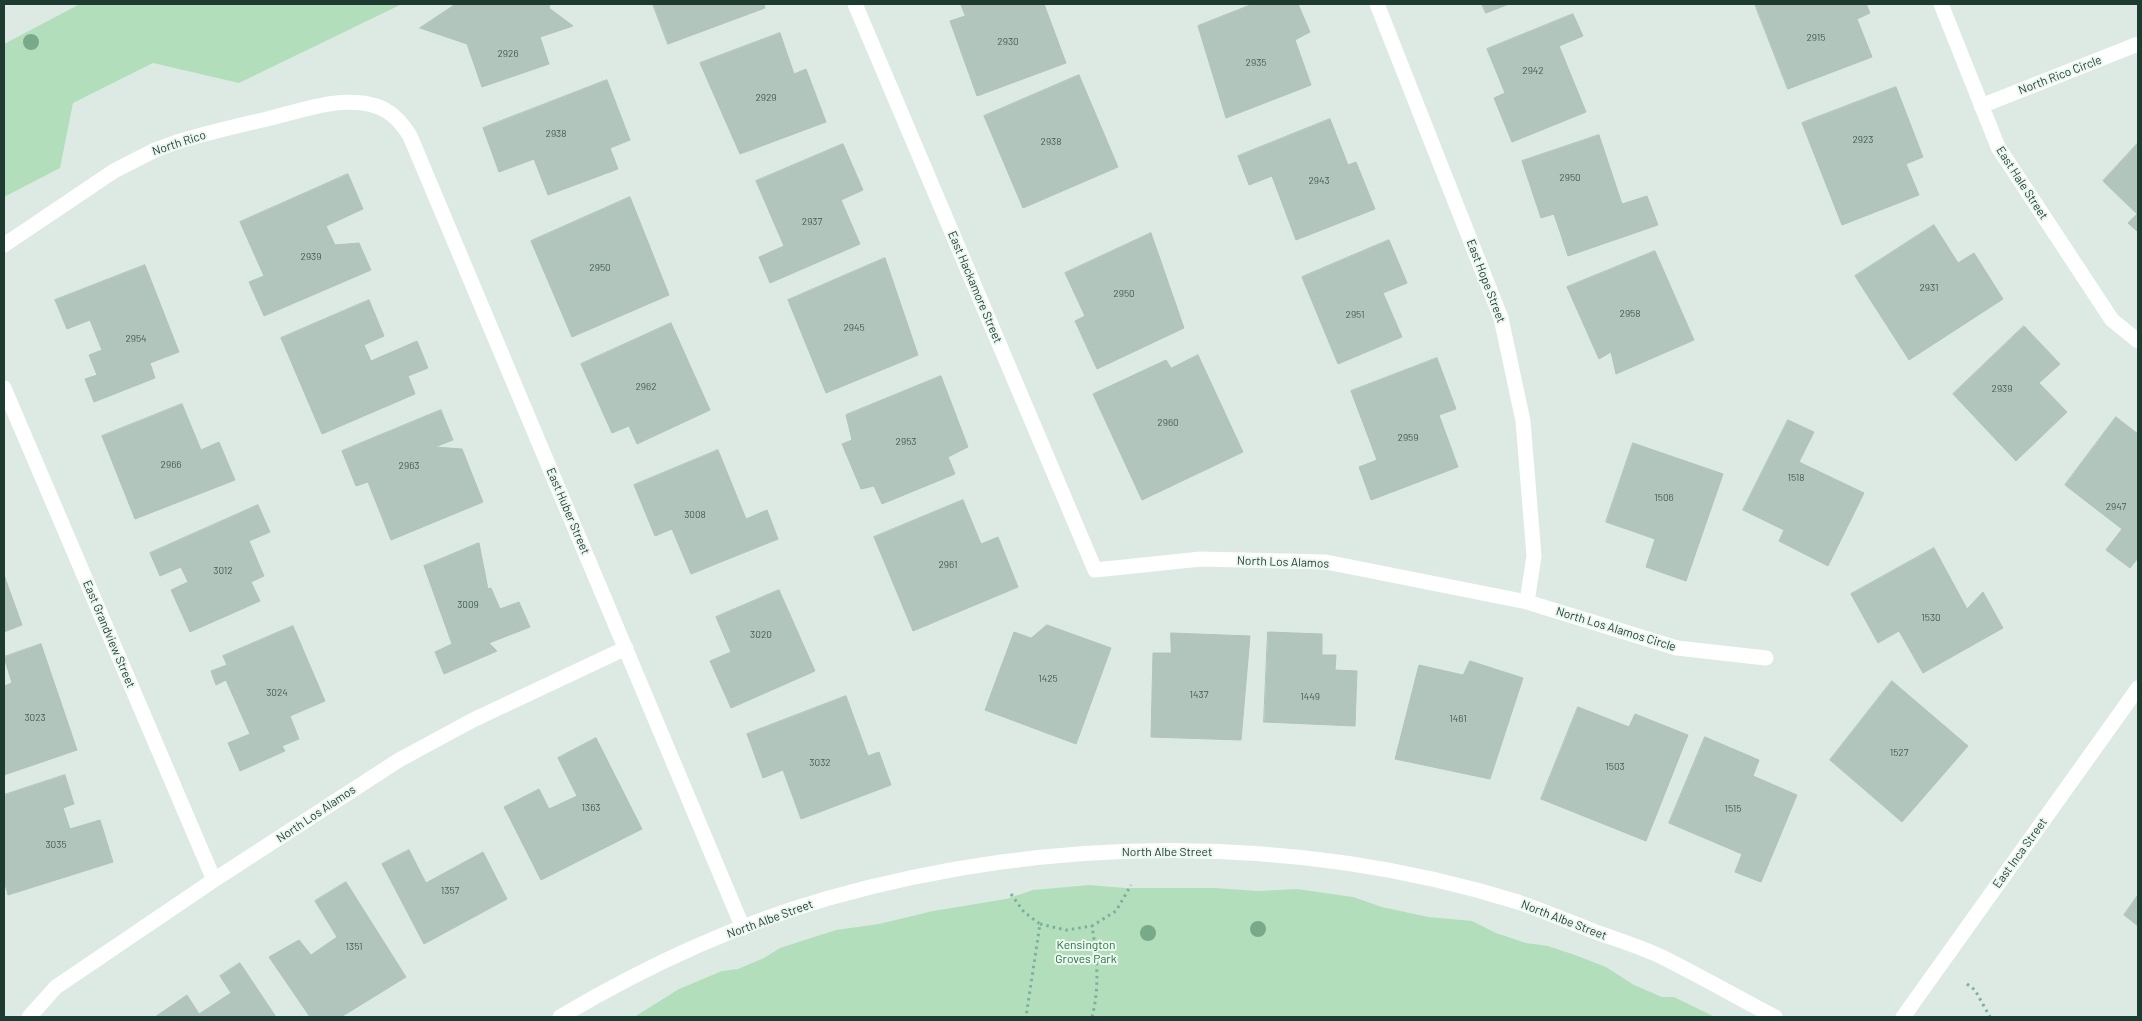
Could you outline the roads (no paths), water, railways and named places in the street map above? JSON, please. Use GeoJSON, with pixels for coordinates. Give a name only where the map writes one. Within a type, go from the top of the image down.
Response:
{"type":"FeatureCollection","features":[{"type":"Feature","properties":{"kind":"street","name":"East Hackamore Street"},"geometry":{"type":"LineString","coordinates":[[855,4],[1096,570]]}},
{"type":"Feature","properties":{"kind":"street","name":"East Hope Street"},"geometry":{"type":"LineString","coordinates":[[1377,4],[1501,318],[1524,430],[1534,556],[1527,602]]}},
{"type":"Feature","properties":{"kind":"street","name":"East Hale Street"},"geometry":{"type":"LineString","coordinates":[[1942,4],[1998,147],[2112,320],[2138,341]]}},
{"type":"Feature","properties":{"kind":"street","name":"North Rico Circle"},"geometry":{"type":"LineString","coordinates":[[1982,106],[2138,44]]}},
{"type":"Feature","properties":{"kind":"street","name":"North Rico"},"geometry":{"type":"LineString","coordinates":[[4,245],[114,171],[155,150],[200,135],[331,104],[361,103],[378,106]]}},
{"type":"Feature","properties":{"kind":"street","name":"East Huber Street"},"geometry":{"type":"LineString","coordinates":[[378,106],[392,114],[403,124],[410,136],[742,928]]}},
{"type":"Feature","properties":{"kind":"street","name":"East Grandview Street"},"geometry":{"type":"LineString","coordinates":[[4,388],[214,880]]}},
{"type":"Feature","properties":{"kind":"street","name":"North Los Alamos"},"geometry":{"type":"LineString","coordinates":[[1096,570],[1201,559],[1326,562],[1527,602]]}},
{"type":"Feature","properties":{"kind":"street","name":"North Los Alamos Circle"},"geometry":{"type":"LineString","coordinates":[[1527,602],[1677,648],[1766,658]]}},
{"type":"Feature","properties":{"kind":"street","name":"North Los Alamos"},"geometry":{"type":"LineString","coordinates":[[29,1017],[56,987],[214,880],[358,786],[421,748],[506,703],[626,648]]}},
{"type":"Feature","properties":{"kind":"street","name":"East Inca Street"},"geometry":{"type":"LineString","coordinates":[[1903,1017],[2138,688]]}},
{"type":"Feature","properties":{"kind":"street","name":"North Albe Street"},"geometry":{"type":"LineString","coordinates":[[560,1017],[666,960],[742,928],[828,898],[954,870],[1094,853],[1146,850],[1193,850],[1282,856],[1404,874],[1483,892],[1521,903],[1658,956],[1775,1017]]}},
{"type":"Feature","properties":{"kind":"park label","name":"Kensington Groves Park"},"geometry":{"type":"Point","coordinates":[1086,952]}}]}
